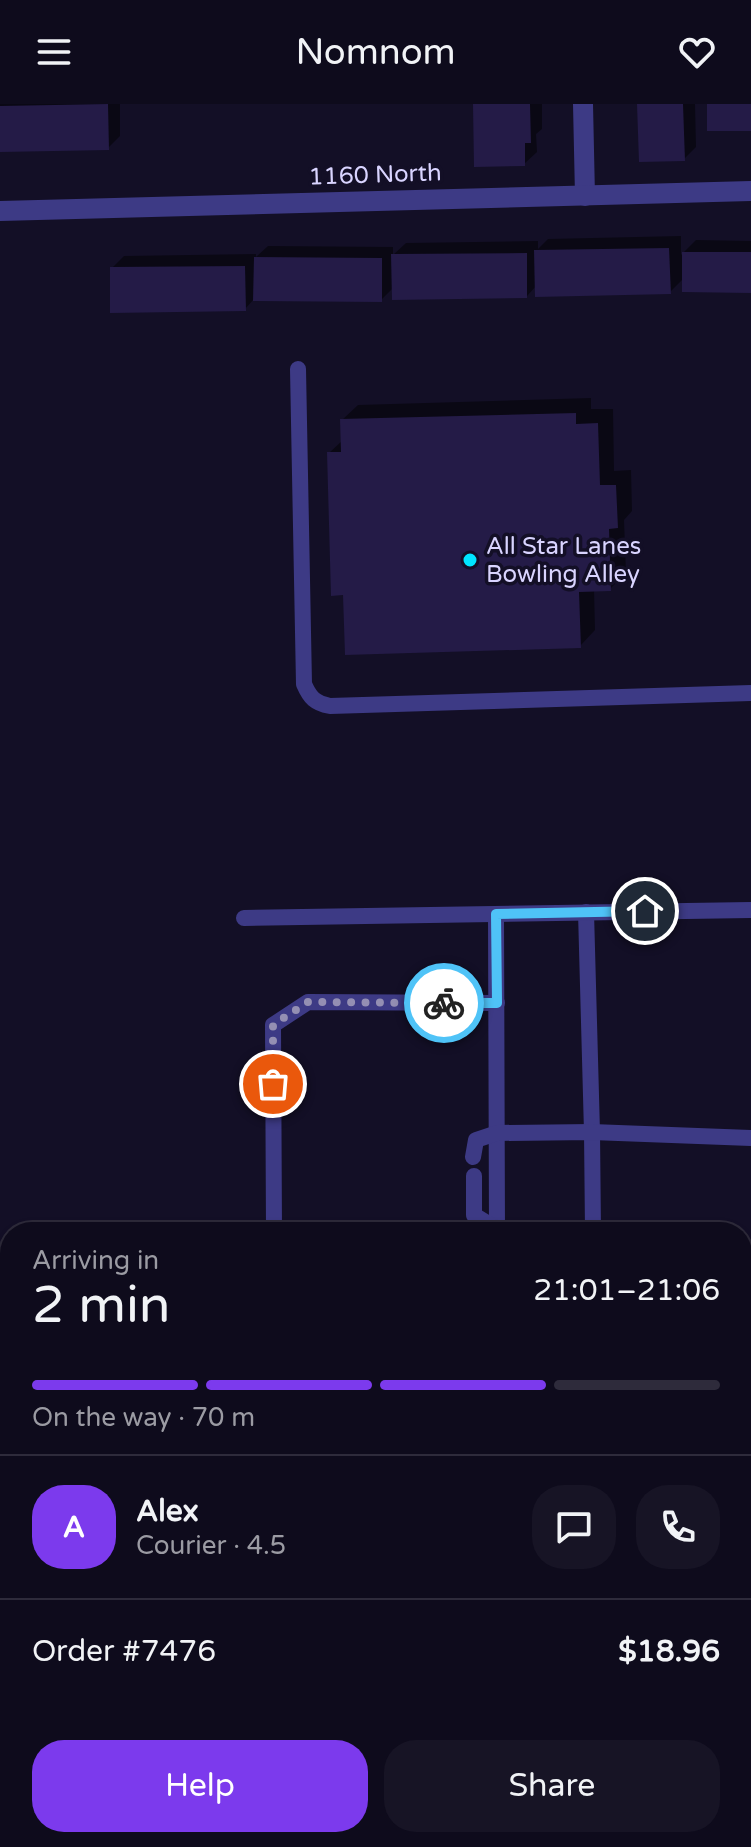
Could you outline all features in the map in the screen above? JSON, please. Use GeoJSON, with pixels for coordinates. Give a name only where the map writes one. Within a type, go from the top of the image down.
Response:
{"type":"FeatureCollection","features":[{"type":"Feature","properties":{"kind":"street"},"geometry":{"type":"LineString","coordinates":[[583,104],[585,196]]}},
{"type":"Feature","properties":{"kind":"street","name":"1160 North"},"geometry":{"type":"LineString","coordinates":[[0,211],[751,191]]}},
{"type":"Feature","properties":{"kind":"lane"},"geometry":{"type":"LineString","coordinates":[[298,369],[304,684],[317,703],[330,706],[751,693]]}},
{"type":"Feature","properties":{"kind":"lane"},"geometry":{"type":"LineString","coordinates":[[244,918],[751,910]]}},
{"type":"Feature","properties":{"kind":"lane"},"geometry":{"type":"LineString","coordinates":[[586,912],[593,1222]]}},
{"type":"Feature","properties":{"kind":"lane"},"geometry":{"type":"LineString","coordinates":[[496,914],[497,1222]]}},
{"type":"Feature","properties":{"kind":"lane"},"geometry":{"type":"LineString","coordinates":[[274,1222],[273,1025],[308,1002],[497,1003]]}},
{"type":"Feature","properties":{"kind":"lane"},"geometry":{"type":"LineString","coordinates":[[473,1157],[476,1140],[497,1133],[592,1132],[751,1138]]}},
{"type":"Feature","properties":{"kind":"lane"},"geometry":{"type":"LineString","coordinates":[[474,1176],[474,1215],[485,1222]]}},
{"type":"Feature","properties":{"kind":"building"},"geometry":{"type":"Polygon","coordinates":[[[108,104],[109,150],[0,152],[0,106],[108,104]]]}},
{"type":"Feature","properties":{"kind":"building"},"geometry":{"type":"Polygon","coordinates":[[[473,104],[530,104],[531,143],[525,143],[525,166],[474,167],[473,104]]]}},
{"type":"Feature","properties":{"kind":"building"},"geometry":{"type":"Polygon","coordinates":[[[637,104],[683,104],[685,161],[639,162],[637,104]]]}},
{"type":"Feature","properties":{"kind":"building"},"geometry":{"type":"Polygon","coordinates":[[[707,104],[751,104],[751,131],[707,131],[707,104]]]}},
{"type":"Feature","properties":{"kind":"building"},"geometry":{"type":"Polygon","coordinates":[[[669,248],[671,294],[535,297],[534,250],[669,248]]]}},
{"type":"Feature","properties":{"kind":"building"},"geometry":{"type":"Polygon","coordinates":[[[682,252],[751,252],[751,293],[682,292],[682,252]]]}},
{"type":"Feature","properties":{"kind":"building"},"geometry":{"type":"Polygon","coordinates":[[[527,253],[527,298],[392,300],[391,254],[527,253]]]}},
{"type":"Feature","properties":{"kind":"building"},"geometry":{"type":"Polygon","coordinates":[[[254,257],[382,258],[382,302],[253,301],[254,257]]]}},
{"type":"Feature","properties":{"kind":"building"},"geometry":{"type":"Polygon","coordinates":[[[245,266],[246,311],[110,313],[110,267],[245,266]]]}},
{"type":"Feature","properties":{"kind":"building","name":"All Star Lanes Bowling Alley"},"geometry":{"type":"Polygon","coordinates":[[[576,413],[576,424],[598,423],[600,485],[616,485],[618,528],[609,529],[611,591],[579,592],[581,648],[345,655],[343,595],[331,596],[327,452],[341,452],[340,419],[576,413]]]}},
{"type":"Feature","properties":{"kind":"way so far"},"geometry":{"type":"LineString","coordinates":[[273,1084],[273,1025],[308,1002],[444,1003]]}},
{"type":"Feature","properties":{"kind":"place","name":"All Star Lanes Bowling Alley"},"geometry":{"type":"Point","coordinates":[470,560]}},
{"type":"Feature","properties":{"kind":"route"},"geometry":{"type":"LineString","coordinates":[[444,1003],[497,1003],[496,914],[645,911]]}}]}
